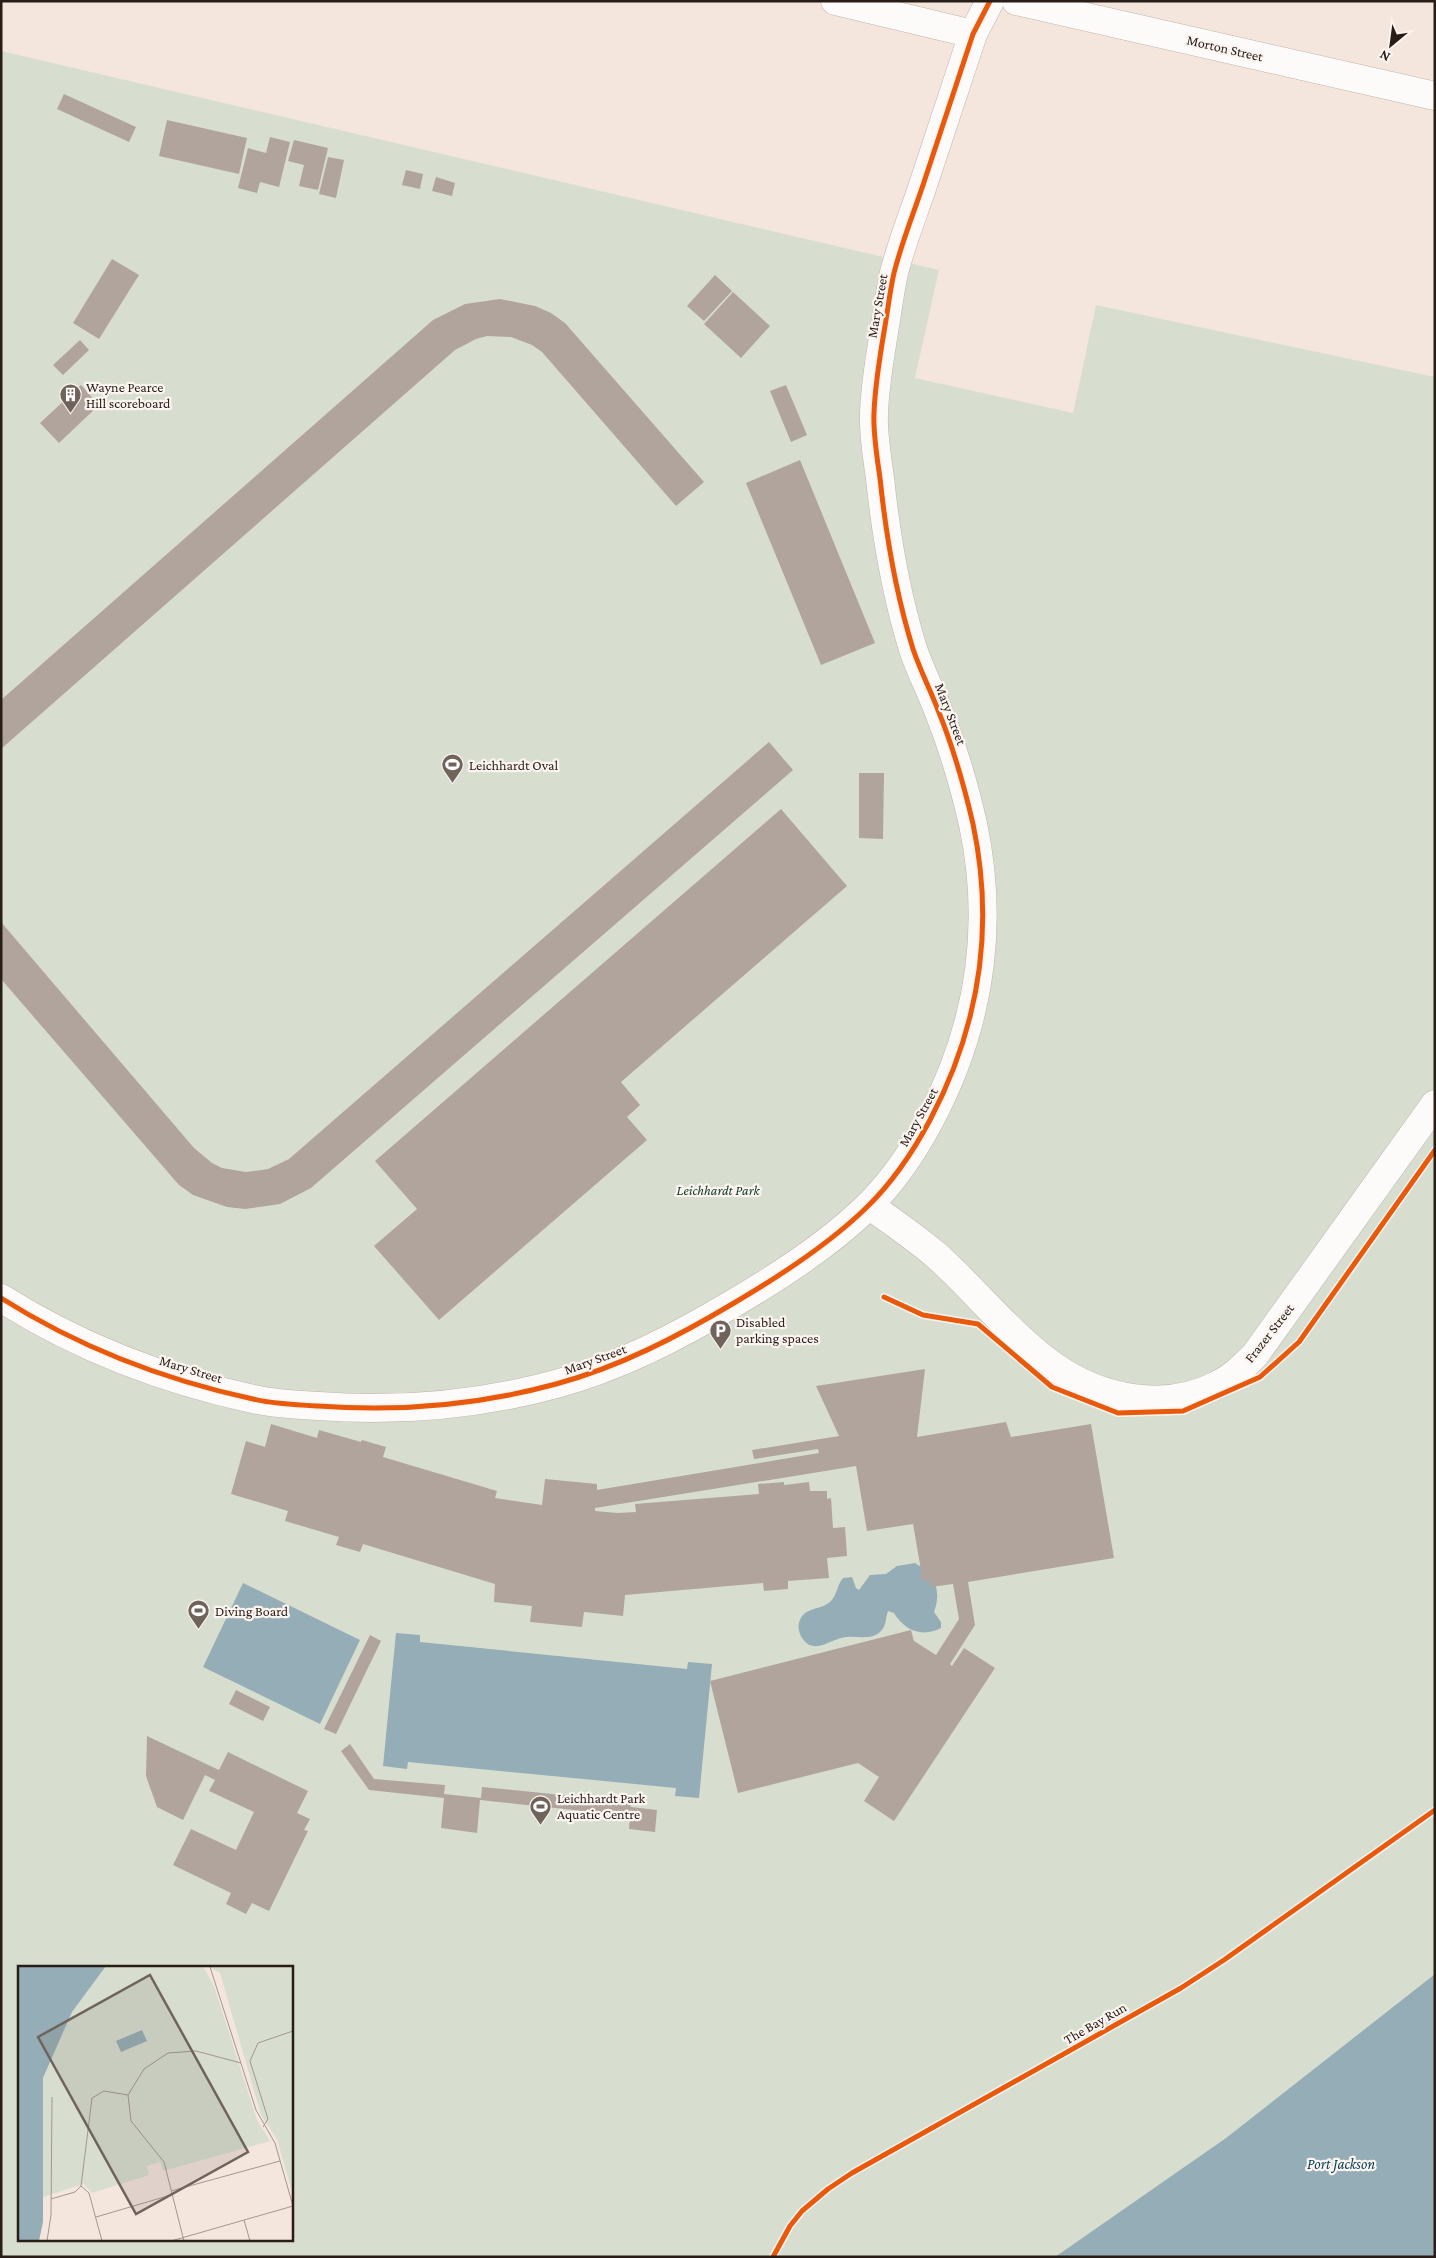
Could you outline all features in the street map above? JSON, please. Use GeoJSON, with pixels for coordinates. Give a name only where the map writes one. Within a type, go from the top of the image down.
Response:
{"type":"FeatureCollection","features":[{"type":"Feature","properties":{"kind":"street"},"geometry":{"type":"LineString","coordinates":[[835,1],[973,34]]}},
{"type":"Feature","properties":{"kind":"street","name":"Mary Street"},"geometry":{"type":"LineString","coordinates":[[1,1298],[34,1318],[108,1354],[186,1381],[257,1400],[369,1410],[508,1397],[576,1379],[639,1354],[694,1327],[759,1288],[811,1253],[869,1205],[892,1180],[918,1142],[956,1065],[973,1012],[983,933],[982,891],[975,833],[961,774],[939,712],[914,654],[899,594],[885,521],[874,415],[879,361],[894,273],[973,34],[990,1]]}},
{"type":"Feature","properties":{"kind":"street","name":"Morton Street"},"geometry":{"type":"LineString","coordinates":[[1016,1],[1435,96]]}},
{"type":"Feature","properties":{"kind":"street","name":"Frazer Street"},"geometry":{"type":"LineString","coordinates":[[869,1205],[935,1254],[1023,1340],[1054,1366],[1077,1380],[1102,1391],[1130,1398],[1160,1400],[1191,1395],[1216,1386],[1236,1373],[1255,1355],[1435,1104]]}},
{"type":"Feature","properties":{"kind":"green space","name":"Leichhardt Park"},"geometry":{"type":"Polygon","coordinates":[[[1,51],[939,270],[915,378],[1073,413],[1096,305],[1435,377],[1435,1974],[1226,2138],[1055,2257],[1,2257],[1,51]]]}},
{"type":"Feature","properties":{"kind":"water"},"geometry":{"type":"Polygon","coordinates":[[[915,1563],[928,1572],[935,1584],[937,1597],[934,1612],[941,1622],[941,1628],[927,1632],[914,1631],[903,1624],[894,1613],[888,1611],[884,1627],[873,1636],[841,1638],[818,1646],[812,1646],[802,1638],[799,1632],[799,1622],[803,1616],[810,1610],[831,1601],[843,1578],[852,1577],[856,1588],[859,1590],[870,1575],[886,1574],[897,1566],[915,1563]]]}},
{"type":"Feature","properties":{"kind":"water"},"geometry":{"type":"Polygon","coordinates":[[[243,1583],[360,1640],[320,1724],[203,1667],[243,1583]]]}},
{"type":"Feature","properties":{"kind":"water"},"geometry":{"type":"Polygon","coordinates":[[[396,1633],[420,1635],[420,1642],[687,1669],[688,1662],[712,1664],[699,1798],[675,1796],[676,1788],[408,1762],[407,1769],[383,1766],[396,1633]]]}},
{"type":"Feature","properties":{"kind":"water","name":"Port Jackson"},"geometry":{"type":"Polygon","coordinates":[[[1435,1974],[1435,2257],[1055,2257],[1226,2138],[1435,1974]]]}},
{"type":"Feature","properties":{"kind":"building"},"geometry":{"type":"Polygon","coordinates":[[[64,94],[136,127],[129,142],[57,109],[64,94]]]}},
{"type":"Feature","properties":{"kind":"building"},"geometry":{"type":"Polygon","coordinates":[[[167,120],[247,138],[239,174],[159,156],[167,120]]]}},
{"type":"Feature","properties":{"kind":"building"},"geometry":{"type":"Polygon","coordinates":[[[270,137],[290,142],[279,187],[260,182],[257,193],[238,188],[248,148],[266,153],[270,137]]]}},
{"type":"Feature","properties":{"kind":"building"},"geometry":{"type":"Polygon","coordinates":[[[294,140],[328,148],[318,190],[299,186],[304,165],[288,161],[294,140]]]}},
{"type":"Feature","properties":{"kind":"building"},"geometry":{"type":"Polygon","coordinates":[[[328,157],[344,160],[336,198],[319,194],[328,157]]]}},
{"type":"Feature","properties":{"kind":"building"},"geometry":{"type":"Polygon","coordinates":[[[406,170],[423,174],[420,189],[402,185],[406,170]]]}},
{"type":"Feature","properties":{"kind":"building"},"geometry":{"type":"Polygon","coordinates":[[[436,177],[455,183],[452,196],[432,191],[436,177]]]}},
{"type":"Feature","properties":{"kind":"building"},"geometry":{"type":"Polygon","coordinates":[[[112,259],[139,275],[99,339],[73,323],[112,259]]]}},
{"type":"Feature","properties":{"kind":"building"},"geometry":{"type":"Polygon","coordinates":[[[715,275],[732,291],[704,321],[687,306],[715,275]]]}},
{"type":"Feature","properties":{"kind":"building"},"geometry":{"type":"Polygon","coordinates":[[[733,292],[770,326],[741,358],[704,324],[733,292]]]}},
{"type":"Feature","properties":{"kind":"building"},"geometry":{"type":"Polygon","coordinates":[[[500,299],[535,306],[551,313],[565,323],[704,482],[676,506],[542,352],[532,345],[511,337],[487,336],[476,339],[455,350],[1,749],[1,700],[433,320],[465,304],[500,299]]]}},
{"type":"Feature","properties":{"kind":"building"},"geometry":{"type":"Polygon","coordinates":[[[80,340],[89,350],[63,375],[53,365],[80,340]]]}},
{"type":"Feature","properties":{"kind":"building","name":"Wayne Pearce Hill scoreboard"},"geometry":{"type":"Polygon","coordinates":[[[81,385],[99,405],[59,443],[40,423],[81,385]]]}},
{"type":"Feature","properties":{"kind":"building"},"geometry":{"type":"Polygon","coordinates":[[[786,385],[807,435],[791,442],[770,391],[786,385]]]}},
{"type":"Feature","properties":{"kind":"building"},"geometry":{"type":"Polygon","coordinates":[[[800,460],[875,643],[821,665],[746,483],[800,460]]]}},
{"type":"Feature","properties":{"kind":"building"},"geometry":{"type":"Polygon","coordinates":[[[769,742],[793,770],[311,1188],[280,1204],[245,1209],[227,1207],[193,1195],[179,1185],[1,979],[1,922],[194,1148],[212,1163],[222,1168],[246,1172],[268,1169],[289,1159],[769,742]]]}},
{"type":"Feature","properties":{"kind":"building"},"geometry":{"type":"Polygon","coordinates":[[[859,773],[884,773],[883,839],[859,838],[859,773]]]}},
{"type":"Feature","properties":{"kind":"building"},"geometry":{"type":"Polygon","coordinates":[[[781,809],[847,886],[621,1082],[640,1105],[627,1117],[647,1140],[439,1320],[374,1246],[417,1209],[375,1161],[781,809]]]}},
{"type":"Feature","properties":{"kind":"building"},"geometry":{"type":"Polygon","coordinates":[[[925,1369],[917,1437],[1006,1422],[1011,1437],[1091,1424],[1114,1558],[968,1582],[975,1625],[950,1664],[952,1666],[964,1648],[995,1668],[894,1821],[864,1801],[879,1777],[858,1763],[738,1793],[710,1681],[911,1630],[914,1641],[936,1655],[959,1619],[953,1584],[931,1587],[930,1580],[923,1582],[913,1524],[867,1531],[856,1466],[595,1508],[595,1511],[636,1512],[635,1504],[759,1494],[758,1484],[784,1482],[784,1485],[809,1482],[810,1491],[827,1491],[827,1499],[831,1498],[833,1528],[845,1527],[847,1556],[827,1558],[829,1578],[788,1581],[788,1589],[764,1591],[763,1583],[625,1595],[623,1616],[584,1612],[582,1627],[530,1622],[532,1606],[494,1602],[495,1584],[363,1544],[360,1552],[336,1545],[339,1537],[285,1521],[288,1511],[231,1494],[246,1441],[265,1447],[271,1424],[317,1438],[319,1430],[386,1447],[383,1457],[497,1491],[495,1498],[542,1505],[545,1479],[597,1484],[597,1490],[819,1453],[818,1449],[754,1459],[752,1450],[839,1436],[816,1386],[925,1369]]]}},
{"type":"Feature","properties":{"kind":"building"},"geometry":{"type":"Polygon","coordinates":[[[370,1635],[381,1641],[336,1734],[324,1729],[370,1635]]]}},
{"type":"Feature","properties":{"kind":"building"},"geometry":{"type":"Polygon","coordinates":[[[236,1690],[270,1707],[263,1721],[229,1704],[236,1690]]]}},
{"type":"Feature","properties":{"kind":"building"},"geometry":{"type":"Polygon","coordinates":[[[147,1736],[219,1770],[228,1752],[308,1791],[297,1813],[310,1819],[304,1830],[308,1831],[269,1911],[252,1903],[246,1914],[226,1904],[231,1893],[173,1865],[191,1829],[236,1850],[254,1812],[209,1791],[215,1780],[205,1775],[183,1820],[157,1807],[146,1776],[147,1736]]]}},
{"type":"Feature","properties":{"kind":"building"},"geometry":{"type":"Polygon","coordinates":[[[350,1744],[374,1779],[445,1785],[444,1794],[481,1798],[482,1787],[631,1802],[631,1807],[657,1810],[655,1832],[629,1829],[630,1816],[480,1800],[477,1833],[441,1828],[444,1798],[369,1790],[341,1751],[350,1744]]]}},
{"type":"Feature","properties":{"kind":"cycle path"},"geometry":{"type":"LineString","coordinates":[[1,1298],[60,1331],[122,1359],[187,1382],[253,1399],[294,1405],[348,1408],[408,1407],[468,1402],[527,1391],[579,1377],[625,1360],[691,1328],[769,1282],[820,1247],[866,1208],[894,1177],[917,1144],[930,1120],[947,1085],[960,1049],[971,1013],[978,976],[982,939],[982,901],[973,824],[962,781],[935,702],[913,649],[892,565],[876,446],[874,421],[875,391],[890,293],[897,261],[973,34],[990,1]]}},
{"type":"Feature","properties":{"kind":"cycle path"},"geometry":{"type":"LineString","coordinates":[[884,1297],[923,1315],[978,1324],[1052,1387],[1118,1413],[1183,1411],[1260,1377],[1299,1342],[1435,1150]]}},
{"type":"Feature","properties":{"kind":"cycle path","name":"The Bay Run"},"geometry":{"type":"LineString","coordinates":[[773,2257],[790,2226],[802,2211],[828,2189],[852,2173],[1181,1988],[1224,1960],[1435,1810]]}},
{"type":"Feature","properties":{"kind":"place","name":"Wayne Pearce Hill scoreboard"},"geometry":{"type":"Point","coordinates":[70,414]}},
{"type":"Feature","properties":{"kind":"place","name":"Leichhardt Oval"},"geometry":{"type":"Point","coordinates":[453,784]}},
{"type":"Feature","properties":{"kind":"place","name":"Disabled parking spaces"},"geometry":{"type":"Point","coordinates":[720,1349]}},
{"type":"Feature","properties":{"kind":"place","name":"Diving Board"},"geometry":{"type":"Point","coordinates":[199,1630]}},
{"type":"Feature","properties":{"kind":"place","name":"Leichhardt Park Aquatic Centre"},"geometry":{"type":"Point","coordinates":[541,1825]}}]}
